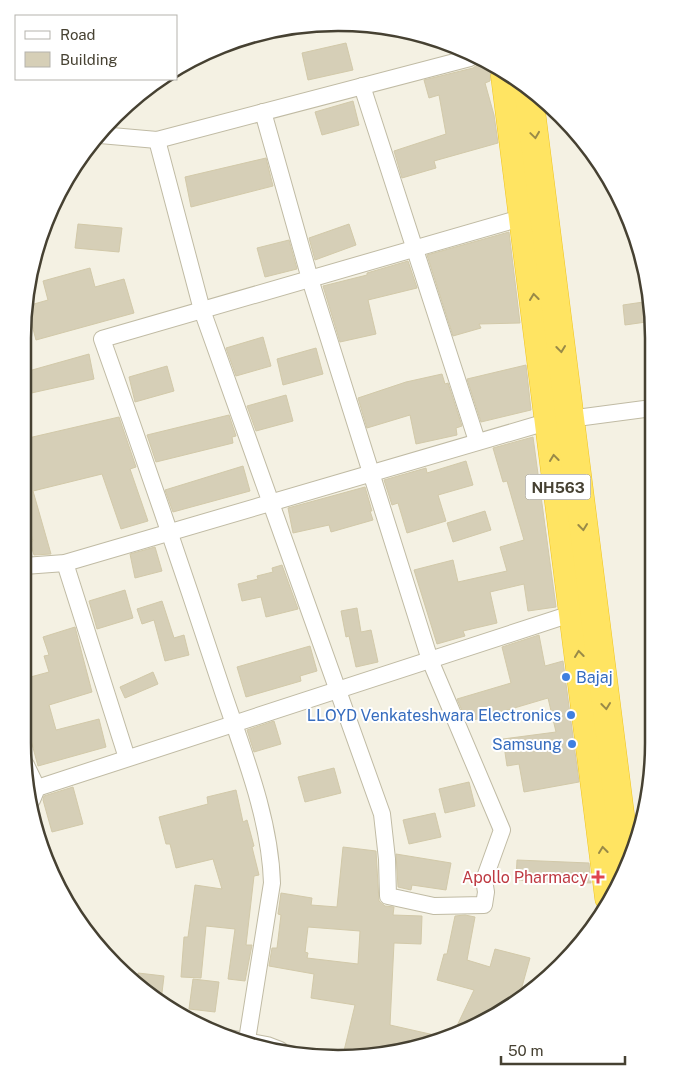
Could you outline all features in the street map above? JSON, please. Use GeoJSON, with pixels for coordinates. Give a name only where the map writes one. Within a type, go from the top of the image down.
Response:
{"type":"FeatureCollection","features":[{"type":"Feature","properties":{"kind":"highway","name":"NH563"},"geometry":{"type":"LineString","coordinates":[[506,82],[524,217],[559,420],[626,847]]}},
{"type":"Feature","properties":{"kind":"highway","name":"NH563"},"geometry":{"type":"LineString","coordinates":[[529,98],[559,420],[574,613],[608,889]]}},
{"type":"Feature","properties":{"kind":"street"},"geometry":{"type":"LineString","coordinates":[[107,136],[157,140],[465,59]]}},
{"type":"Feature","properties":{"kind":"street"},"geometry":{"type":"LineString","coordinates":[[362,86],[413,249],[477,441]]}},
{"type":"Feature","properties":{"kind":"street"},"geometry":{"type":"LineString","coordinates":[[157,140],[202,310],[382,814],[387,859],[388,896],[434,906],[484,905],[486,892],[484,880],[502,830],[430,660],[310,279],[263,112]]}},
{"type":"Feature","properties":{"kind":"street"},"geometry":{"type":"LineString","coordinates":[[248,1036],[272,883],[272,860],[251,777],[234,724],[170,532],[102,339],[524,217]]}},
{"type":"Feature","properties":{"kind":"street"},"geometry":{"type":"LineString","coordinates":[[31,565],[65,563],[477,441],[559,420],[645,409]]}},
{"type":"Feature","properties":{"kind":"street"},"geometry":{"type":"LineString","coordinates":[[65,563],[127,758]]}},
{"type":"Feature","properties":{"kind":"street"},"geometry":{"type":"LineString","coordinates":[[36,793],[127,758],[574,613]]}},
{"type":"Feature","properties":{"kind":"building"},"geometry":{"type":"Polygon","coordinates":[[[346,43],[353,70],[308,80],[302,53],[346,43]]]}},
{"type":"Feature","properties":{"kind":"building"},"geometry":{"type":"Polygon","coordinates":[[[477,65],[491,72],[490,81],[485,83],[494,115],[498,143],[434,161],[436,168],[402,178],[394,151],[446,134],[439,95],[429,98],[424,80],[473,68],[477,65]]]}},
{"type":"Feature","properties":{"kind":"building"},"geometry":{"type":"Polygon","coordinates":[[[353,101],[359,125],[322,135],[315,112],[353,101]]]}},
{"type":"Feature","properties":{"kind":"building"},"geometry":{"type":"Polygon","coordinates":[[[266,158],[273,186],[191,207],[185,177],[266,158]]]}},
{"type":"Feature","properties":{"kind":"building"},"geometry":{"type":"Polygon","coordinates":[[[78,224],[122,228],[119,252],[75,248],[78,224]]]}},
{"type":"Feature","properties":{"kind":"building"},"geometry":{"type":"Polygon","coordinates":[[[349,224],[356,245],[315,260],[309,238],[349,224]]]}},
{"type":"Feature","properties":{"kind":"building"},"geometry":{"type":"Polygon","coordinates":[[[509,232],[520,323],[479,324],[481,328],[453,336],[427,255],[509,232]]]}},
{"type":"Feature","properties":{"kind":"building"},"geometry":{"type":"Polygon","coordinates":[[[289,240],[297,269],[265,277],[257,248],[289,240]]]}},
{"type":"Feature","properties":{"kind":"building"},"geometry":{"type":"Polygon","coordinates":[[[408,261],[417,288],[368,300],[376,334],[340,342],[323,286],[367,275],[367,273],[408,261]]]}},
{"type":"Feature","properties":{"kind":"building"},"geometry":{"type":"Polygon","coordinates":[[[90,268],[95,287],[124,279],[134,313],[36,340],[32,324],[33,304],[48,300],[43,281],[90,268]]]}},
{"type":"Feature","properties":{"kind":"building"},"geometry":{"type":"Polygon","coordinates":[[[642,302],[644,322],[625,325],[623,305],[642,302]]]}},
{"type":"Feature","properties":{"kind":"building"},"geometry":{"type":"Polygon","coordinates":[[[263,337],[271,366],[236,376],[226,348],[263,337]]]}},
{"type":"Feature","properties":{"kind":"building"},"geometry":{"type":"Polygon","coordinates":[[[316,348],[323,374],[283,385],[277,359],[316,348]]]}},
{"type":"Feature","properties":{"kind":"building"},"geometry":{"type":"Polygon","coordinates":[[[89,354],[94,379],[31,393],[31,370],[89,354]]]}},
{"type":"Feature","properties":{"kind":"building"},"geometry":{"type":"Polygon","coordinates":[[[526,365],[531,410],[481,422],[467,379],[526,365]]]}},
{"type":"Feature","properties":{"kind":"building"},"geometry":{"type":"Polygon","coordinates":[[[167,366],[174,391],[135,402],[129,377],[167,366]]]}},
{"type":"Feature","properties":{"kind":"building"},"geometry":{"type":"Polygon","coordinates":[[[442,374],[445,384],[448,383],[462,426],[456,428],[457,435],[416,444],[410,415],[367,428],[358,398],[406,382],[442,374]]]}},
{"type":"Feature","properties":{"kind":"building"},"geometry":{"type":"Polygon","coordinates":[[[286,395],[293,421],[256,431],[247,406],[286,395]]]}},
{"type":"Feature","properties":{"kind":"building"},"geometry":{"type":"Polygon","coordinates":[[[229,415],[236,436],[232,437],[233,443],[156,462],[147,435],[229,415]]]}},
{"type":"Feature","properties":{"kind":"building"},"geometry":{"type":"Polygon","coordinates":[[[119,417],[136,467],[130,469],[148,521],[121,529],[102,474],[33,491],[51,554],[34,555],[31,545],[31,542],[33,541],[31,534],[31,437],[119,417]]]}},
{"type":"Feature","properties":{"kind":"building"},"geometry":{"type":"Polygon","coordinates":[[[533,437],[556,607],[528,611],[524,584],[490,592],[497,623],[463,631],[465,636],[437,644],[414,570],[453,560],[458,582],[507,571],[500,547],[524,540],[507,481],[503,482],[493,448],[533,437]]]}},
{"type":"Feature","properties":{"kind":"building"},"geometry":{"type":"Polygon","coordinates":[[[466,461],[473,485],[438,495],[446,521],[407,533],[398,503],[392,505],[384,480],[426,468],[427,473],[466,461]]]}},
{"type":"Feature","properties":{"kind":"building"},"geometry":{"type":"Polygon","coordinates":[[[243,466],[250,491],[173,512],[165,490],[243,466]]]}},
{"type":"Feature","properties":{"kind":"building"},"geometry":{"type":"Polygon","coordinates":[[[365,487],[373,520],[331,532],[329,525],[293,533],[288,508],[365,487]]]}},
{"type":"Feature","properties":{"kind":"building"},"geometry":{"type":"Polygon","coordinates":[[[485,511],[491,530],[453,542],[447,523],[485,511]]]}},
{"type":"Feature","properties":{"kind":"building"},"geometry":{"type":"Polygon","coordinates":[[[155,547],[162,571],[135,578],[130,554],[155,547]]]}},
{"type":"Feature","properties":{"kind":"building"},"geometry":{"type":"Polygon","coordinates":[[[282,565],[298,609],[266,617],[261,597],[242,601],[238,584],[258,579],[257,576],[273,572],[272,568],[282,565]]]}},
{"type":"Feature","properties":{"kind":"building"},"geometry":{"type":"Polygon","coordinates":[[[125,590],[133,618],[97,629],[89,601],[125,590]]]}},
{"type":"Feature","properties":{"kind":"building"},"geometry":{"type":"Polygon","coordinates":[[[162,601],[174,638],[184,635],[189,655],[165,661],[154,620],[142,624],[137,609],[162,601]]]}},
{"type":"Feature","properties":{"kind":"building"},"geometry":{"type":"Polygon","coordinates":[[[357,608],[361,632],[371,630],[378,662],[356,667],[349,636],[346,637],[341,611],[357,608]]]}},
{"type":"Feature","properties":{"kind":"building"},"geometry":{"type":"Polygon","coordinates":[[[75,627],[92,692],[49,705],[56,730],[99,719],[106,747],[38,766],[31,740],[31,677],[49,672],[44,656],[49,655],[43,637],[75,627]]]}},
{"type":"Feature","properties":{"kind":"building"},"geometry":{"type":"Polygon","coordinates":[[[539,635],[545,666],[563,661],[579,782],[524,792],[519,764],[507,766],[503,739],[556,732],[548,698],[467,722],[457,699],[511,683],[502,647],[539,635]]]}},
{"type":"Feature","properties":{"kind":"building"},"geometry":{"type":"Polygon","coordinates":[[[310,646],[317,671],[300,676],[301,681],[246,697],[237,667],[310,646]]]}},
{"type":"Feature","properties":{"kind":"building"},"geometry":{"type":"Polygon","coordinates":[[[153,672],[158,684],[125,698],[120,687],[153,672]]]}},
{"type":"Feature","properties":{"kind":"building"},"geometry":{"type":"Polygon","coordinates":[[[274,721],[281,744],[254,752],[247,730],[274,721]]]}},
{"type":"Feature","properties":{"kind":"building"},"geometry":{"type":"Polygon","coordinates":[[[334,768],[341,793],[305,802],[298,777],[334,768]]]}},
{"type":"Feature","properties":{"kind":"building"},"geometry":{"type":"Polygon","coordinates":[[[469,782],[475,806],[445,813],[439,789],[469,782]]]}},
{"type":"Feature","properties":{"kind":"building"},"geometry":{"type":"Polygon","coordinates":[[[73,787],[83,824],[52,832],[43,800],[44,796],[73,787]]]}},
{"type":"Feature","properties":{"kind":"building"},"geometry":{"type":"Polygon","coordinates":[[[236,790],[243,822],[247,820],[259,875],[254,876],[246,945],[252,945],[245,981],[228,979],[235,929],[206,926],[201,978],[181,977],[184,937],[188,937],[195,885],[222,889],[213,859],[176,868],[170,844],[166,844],[159,817],[208,804],[207,797],[236,790]]]}},
{"type":"Feature","properties":{"kind":"building"},"geometry":{"type":"Polygon","coordinates":[[[435,813],[441,837],[409,844],[403,820],[435,813]]]}},
{"type":"Feature","properties":{"kind":"building"},"geometry":{"type":"Polygon","coordinates":[[[343,847],[376,851],[379,901],[385,906],[394,907],[393,915],[422,916],[421,944],[394,943],[390,1025],[432,1035],[398,1044],[344,1050],[355,1005],[311,998],[314,974],[269,966],[272,948],[277,948],[281,915],[278,914],[281,893],[312,898],[311,905],[337,907],[343,847]],[[308,927],[305,952],[308,953],[307,958],[358,964],[360,931],[308,927]]]}},
{"type":"Feature","properties":{"kind":"building"},"geometry":{"type":"Polygon","coordinates":[[[396,854],[451,863],[446,890],[412,885],[411,890],[398,887],[396,854]]]}},
{"type":"Feature","properties":{"kind":"building"},"geometry":{"type":"Polygon","coordinates":[[[517,860],[589,863],[591,883],[516,880],[517,860]]]}},
{"type":"Feature","properties":{"kind":"building"},"geometry":{"type":"Polygon","coordinates":[[[455,916],[475,917],[467,960],[490,967],[495,949],[530,958],[521,988],[491,1009],[457,1025],[474,990],[437,980],[444,954],[447,954],[455,916]]]}},
{"type":"Feature","properties":{"kind":"building"},"geometry":{"type":"Polygon","coordinates":[[[138,973],[164,976],[162,994],[151,986],[138,975],[138,973]]]}},
{"type":"Feature","properties":{"kind":"building"},"geometry":{"type":"Polygon","coordinates":[[[193,979],[219,982],[215,1012],[189,1009],[193,979]]]}},
{"type":"Feature","properties":{"kind":"place","name":"Bajaj"},"geometry":{"type":"Point","coordinates":[566,677]}},
{"type":"Feature","properties":{"kind":"place","name":"LLOYD Venkateshwara Electronics"},"geometry":{"type":"Point","coordinates":[571,715]}},
{"type":"Feature","properties":{"kind":"place","name":"Samsung"},"geometry":{"type":"Point","coordinates":[572,744]}},
{"type":"Feature","properties":{"kind":"place","name":"Apollo Pharmacy"},"geometry":{"type":"Point","coordinates":[598,877]}}]}
